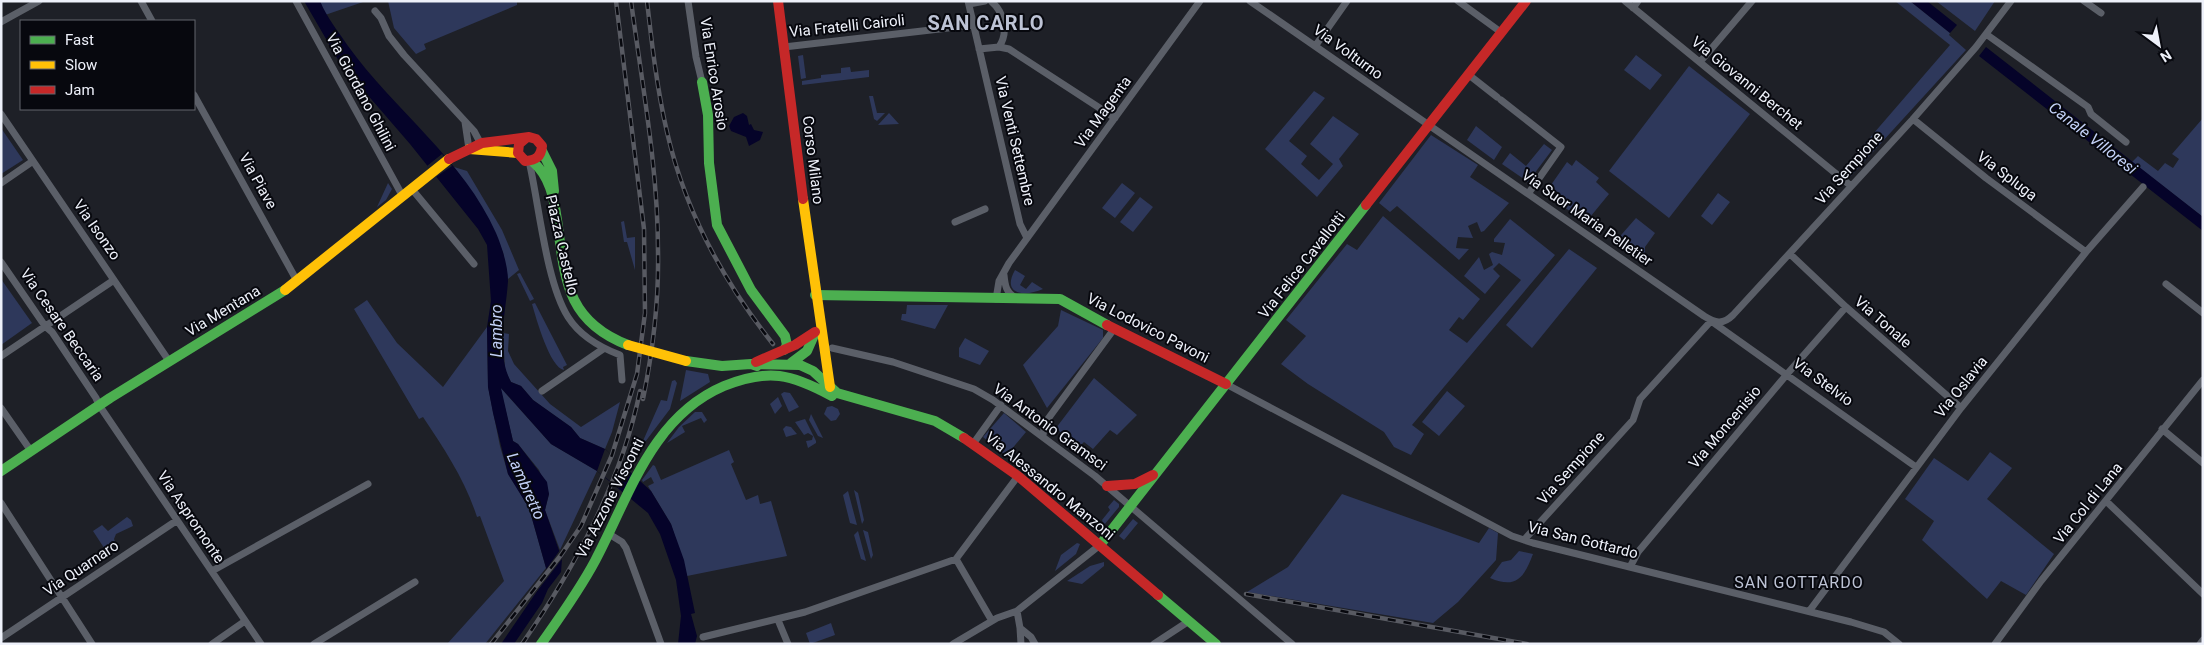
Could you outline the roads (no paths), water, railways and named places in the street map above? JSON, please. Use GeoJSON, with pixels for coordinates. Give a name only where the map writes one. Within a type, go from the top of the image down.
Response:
{"type":"FeatureCollection","features":[{"type":"Feature","properties":{"kind":"street"},"geometry":{"type":"LineString","coordinates":[[1,22],[39,1]]}},
{"type":"Feature","properties":{"kind":"street"},"geometry":{"type":"LineString","coordinates":[[141,1],[151,20]]}},
{"type":"Feature","properties":{"kind":"street","name":"Via Giordano Ghilini"},"geometry":{"type":"LineString","coordinates":[[296,1],[402,195]]}},
{"type":"Feature","properties":{"kind":"street","name":"Via Enrico Arosio"},"geometry":{"type":"LineString","coordinates":[[688,1],[708,115],[715,213],[720,232],[751,290],[785,336],[787,345],[784,350]]}},
{"type":"Feature","properties":{"kind":"street","name":"Corso Milano"},"geometry":{"type":"LineString","coordinates":[[778,1],[815,296],[817,328],[828,349]]}},
{"type":"Feature","properties":{"kind":"street"},"geometry":{"type":"LineString","coordinates":[[968,3],[985,1]]}},
{"type":"Feature","properties":{"kind":"street"},"geometry":{"type":"LineString","coordinates":[[991,1],[1000,11],[1004,23],[1004,37],[999,47]]}},
{"type":"Feature","properties":{"kind":"street","name":"Via Magenta"},"geometry":{"type":"LineString","coordinates":[[996,299],[999,281],[1004,275],[1006,268],[1200,1]]}},
{"type":"Feature","properties":{"kind":"street","name":"Via Volturno"},"geometry":{"type":"LineString","coordinates":[[1250,1],[1316,45],[1428,127]]}},
{"type":"Feature","properties":{"kind":"street"},"geometry":{"type":"LineString","coordinates":[[1316,45],[1347,1]]}},
{"type":"Feature","properties":{"kind":"street"},"geometry":{"type":"LineString","coordinates":[[1458,1],[1502,33]]}},
{"type":"Feature","properties":{"kind":"street","name":"Via Felice Cavallotti"},"geometry":{"type":"LineString","coordinates":[[1100,545],[1526,1]]}},
{"type":"Feature","properties":{"kind":"street","name":"Via Giovanni Berchet"},"geometry":{"type":"LineString","coordinates":[[1625,1],[1851,186]]}},
{"type":"Feature","properties":{"kind":"street"},"geometry":{"type":"LineString","coordinates":[[1633,8],[1638,1]]}},
{"type":"Feature","properties":{"kind":"street"},"geometry":{"type":"LineString","coordinates":[[1700,62],[1752,1]]}},
{"type":"Feature","properties":{"kind":"street","name":"Via Sempione"},"geometry":{"type":"LineString","coordinates":[[1524,540],[1632,420],[1640,399],[1711,321],[1722,323],[1731,318],[1913,119],[1986,34],[2011,1]]}},
{"type":"Feature","properties":{"kind":"street"},"geometry":{"type":"LineString","coordinates":[[2084,1],[2101,13]]}},
{"type":"Feature","properties":{"kind":"street","name":"Via Venti Settembre"},"geometry":{"type":"LineString","coordinates":[[968,3],[1020,224],[1027,238]]}},
{"type":"Feature","properties":{"kind":"street"},"geometry":{"type":"LineString","coordinates":[[375,11],[400,50],[465,122],[482,147],[518,154]]}},
{"type":"Feature","properties":{"kind":"street","name":"Via Fratelli Cairoli"},"geometry":{"type":"LineString","coordinates":[[784,47],[974,25]]}},
{"type":"Feature","properties":{"kind":"street"},"geometry":{"type":"LineString","coordinates":[[1986,34],[2088,107],[2091,114],[2126,142]]}},
{"type":"Feature","properties":{"kind":"street"},"geometry":{"type":"LineString","coordinates":[[979,49],[999,47],[1011,51],[1115,118]]}},
{"type":"Feature","properties":{"kind":"street"},"geometry":{"type":"LineString","coordinates":[[1469,75],[1561,147],[1528,194]]}},
{"type":"Feature","properties":{"kind":"street","name":"Via Piave"},"geometry":{"type":"LineString","coordinates":[[195,97],[297,281]]}},
{"type":"Feature","properties":{"kind":"street","name":"Via Isonzo"},"geometry":{"type":"LineString","coordinates":[[1,114],[169,361]]}},
{"type":"Feature","properties":{"kind":"street","name":"Via Spluga"},"geometry":{"type":"LineString","coordinates":[[1913,119],[1986,178],[2086,252]]}},
{"type":"Feature","properties":{"kind":"street"},"geometry":{"type":"LineString","coordinates":[[465,122],[469,149]]}},
{"type":"Feature","properties":{"kind":"street","name":"Via Suor Maria Pelletier"},"geometry":{"type":"LineString","coordinates":[[1428,127],[1711,321]]}},
{"type":"Feature","properties":{"kind":"street"},"geometry":{"type":"LineString","coordinates":[[482,147],[526,138],[538,140],[552,171],[554,200]]}},
{"type":"Feature","properties":{"kind":"street"},"geometry":{"type":"LineString","coordinates":[[526,138],[518,145],[518,154],[522,159],[530,161],[543,172],[554,200]]}},
{"type":"Feature","properties":{"kind":"street","name":"Via Mentana"},"geometry":{"type":"LineString","coordinates":[[1,471],[99,405],[277,296],[447,160],[469,149],[482,147]]}},
{"type":"Feature","properties":{"kind":"street"},"geometry":{"type":"LineString","coordinates":[[530,161],[538,158],[542,151]]}},
{"type":"Feature","properties":{"kind":"street"},"geometry":{"type":"LineString","coordinates":[[1,183],[33,161]]}},
{"type":"Feature","properties":{"kind":"street","name":"Piazza Castello"},"geometry":{"type":"LineString","coordinates":[[530,161],[549,258],[563,307],[576,327],[603,349],[620,354],[622,380]]}},
{"type":"Feature","properties":{"kind":"street","name":"Via Oslavia"},"geometry":{"type":"LineString","coordinates":[[1810,610],[1961,408],[2086,252],[2143,187]]}},
{"type":"Feature","properties":{"kind":"street"},"geometry":{"type":"LineString","coordinates":[[411,188],[474,264]]}},
{"type":"Feature","properties":{"kind":"street","name":"Via Alessandro Manzoni"},"geometry":{"type":"LineString","coordinates":[[554,200],[567,278],[576,305],[586,320],[599,332],[614,341],[686,361],[717,365],[785,364],[805,366],[832,390],[935,421],[973,444],[1018,476],[1216,644]]}},
{"type":"Feature","properties":{"kind":"street"},"geometry":{"type":"LineString","coordinates":[[955,222],[985,209]]}},
{"type":"Feature","properties":{"kind":"street","name":"Via Tonale"},"geometry":{"type":"LineString","coordinates":[[1790,254],[1846,307],[1961,408]]}},
{"type":"Feature","properties":{"kind":"street","name":"Via Cesare Beccaria"},"geometry":{"type":"LineString","coordinates":[[1,262],[44,326],[52,332],[99,405]]}},
{"type":"Feature","properties":{"kind":"street"},"geometry":{"type":"LineString","coordinates":[[1004,275],[1005,286],[1010,295],[1017,298]]}},
{"type":"Feature","properties":{"kind":"street"},"geometry":{"type":"LineString","coordinates":[[1,356],[114,280]]}},
{"type":"Feature","properties":{"kind":"street"},"geometry":{"type":"LineString","coordinates":[[2166,284],[2203,313]]}},
{"type":"Feature","properties":{"kind":"street"},"geometry":{"type":"LineString","coordinates":[[815,296],[1017,298]]}},
{"type":"Feature","properties":{"kind":"street","name":"Via Lodovico Pavoni"},"geometry":{"type":"LineString","coordinates":[[1017,298],[1056,298],[1226,384]]}},
{"type":"Feature","properties":{"kind":"street","name":"Via Moncenisio"},"geometry":{"type":"LineString","coordinates":[[1630,567],[1638,552],[1846,307]]}},
{"type":"Feature","properties":{"kind":"street","name":"Via Stelvio"},"geometry":{"type":"LineString","coordinates":[[1711,321],[1916,467]]}},
{"type":"Feature","properties":{"kind":"street"},"geometry":{"type":"LineString","coordinates":[[751,364],[784,350],[817,328]]}},
{"type":"Feature","properties":{"kind":"street","name":"Corso Milano"},"geometry":{"type":"LineString","coordinates":[[785,364],[802,358],[811,344],[817,328]]}},
{"type":"Feature","properties":{"kind":"street"},"geometry":{"type":"LineString","coordinates":[[1043,435],[1045,424],[1053,412],[1114,329]]}},
{"type":"Feature","properties":{"kind":"street"},"geometry":{"type":"LineString","coordinates":[[542,392],[603,349]]}},
{"type":"Feature","properties":{"kind":"street"},"geometry":{"type":"LineString","coordinates":[[751,364],[784,376],[812,381],[818,376],[824,366],[828,349]]}},
{"type":"Feature","properties":{"kind":"street"},"geometry":{"type":"LineString","coordinates":[[828,349],[828,382],[832,390]]}},
{"type":"Feature","properties":{"kind":"street","name":"Via Antonio Gramsci"},"geometry":{"type":"LineString","coordinates":[[828,349],[893,362],[974,389],[1001,405],[1043,435],[1107,486],[1292,644]]}},
{"type":"Feature","properties":{"kind":"street"},"geometry":{"type":"LineString","coordinates":[[755,376],[785,364]]}},
{"type":"Feature","properties":{"kind":"street","name":"Via Azzone Visconti"},"geometry":{"type":"LineString","coordinates":[[541,644],[592,566],[636,475],[664,430],[679,413],[711,391],[755,376],[784,376]]}},
{"type":"Feature","properties":{"kind":"street","name":"Via Col di Lana"},"geometry":{"type":"LineString","coordinates":[[1995,644],[2041,581],[2150,449],[2162,429],[2203,380]]}},
{"type":"Feature","properties":{"kind":"street"},"geometry":{"type":"LineString","coordinates":[[806,381],[834,396],[846,395]]}},
{"type":"Feature","properties":{"kind":"street","name":"Via San Gottardo"},"geometry":{"type":"LineString","coordinates":[[1226,384],[1512,536],[1630,567],[1810,610],[1884,632],[1899,644]]}},
{"type":"Feature","properties":{"kind":"street","name":"Via Aspromonte"},"geometry":{"type":"LineString","coordinates":[[99,405],[261,644]]}},
{"type":"Feature","properties":{"kind":"street"},"geometry":{"type":"LineString","coordinates":[[973,444],[1001,405]]}},
{"type":"Feature","properties":{"kind":"street"},"geometry":{"type":"LineString","coordinates":[[1,408],[31,452]]}},
{"type":"Feature","properties":{"kind":"street"},"geometry":{"type":"LineString","coordinates":[[2162,429],[2203,464]]}},
{"type":"Feature","properties":{"kind":"street"},"geometry":{"type":"LineString","coordinates":[[1107,486],[1135,484],[1156,473]]}},
{"type":"Feature","properties":{"kind":"street"},"geometry":{"type":"LineString","coordinates":[[703,637],[778,620],[956,559],[1018,476]]}},
{"type":"Feature","properties":{"kind":"street"},"geometry":{"type":"LineString","coordinates":[[212,571],[368,484]]}},
{"type":"Feature","properties":{"kind":"street"},"geometry":{"type":"LineString","coordinates":[[2106,501],[2203,594]]}},
{"type":"Feature","properties":{"kind":"street"},"geometry":{"type":"LineString","coordinates":[[1,503],[92,644]]}},
{"type":"Feature","properties":{"kind":"street","name":"Via Quarnaro"},"geometry":{"type":"LineString","coordinates":[[1,638],[176,520]]}},
{"type":"Feature","properties":{"kind":"street"},"geometry":{"type":"LineString","coordinates":[[609,534],[622,542],[626,548],[660,644]]}},
{"type":"Feature","properties":{"kind":"street"},"geometry":{"type":"LineString","coordinates":[[953,644],[992,620],[1017,612],[1100,545]]}},
{"type":"Feature","properties":{"kind":"street"},"geometry":{"type":"LineString","coordinates":[[956,559],[992,620]]}},
{"type":"Feature","properties":{"kind":"street"},"geometry":{"type":"LineString","coordinates":[[314,644],[415,582]]}},
{"type":"Feature","properties":{"kind":"street"},"geometry":{"type":"LineString","coordinates":[[1017,612],[1021,644]]}},
{"type":"Feature","properties":{"kind":"street"},"geometry":{"type":"LineString","coordinates":[[778,620],[788,644]]}},
{"type":"Feature","properties":{"kind":"street"},"geometry":{"type":"LineString","coordinates":[[1154,644],[1165,641],[1189,621]]}},
{"type":"Feature","properties":{"kind":"street"},"geometry":{"type":"LineString","coordinates":[[212,644],[245,622]]}},
{"type":"Feature","properties":{"kind":"street"},"geometry":{"type":"LineString","coordinates":[[1020,628],[1031,637],[1035,644]]}},
{"type":"Feature","properties":{"kind":"street"},"geometry":{"type":"LineString","coordinates":[[2200,644],[2203,640]]}},
{"type":"Feature","properties":{"kind":"water"},"geometry":{"type":"Polygon","coordinates":[[[304,1],[320,1],[333,24],[366,69],[447,159],[466,182],[482,207],[496,233],[507,269],[508,281],[502,345],[506,370],[511,382],[521,386],[533,400],[571,427],[580,438],[605,449],[651,491],[671,524],[684,560],[695,613],[691,614],[697,636],[695,644],[678,644],[681,616],[676,580],[660,534],[648,513],[597,471],[551,444],[501,388],[513,441],[518,444],[547,482],[549,494],[545,510],[562,559],[561,572],[548,589],[542,603],[514,644],[501,644],[548,575],[529,508],[508,474],[488,387],[487,327],[491,301],[487,245],[478,229],[410,144],[340,63],[304,1]]]}},
{"type":"Feature","properties":{"kind":"water"},"geometry":{"type":"Polygon","coordinates":[[[1910,1],[1927,1],[1957,25],[1950,33],[1910,1]]]}},
{"type":"Feature","properties":{"kind":"water","name":"Canale Villoresi"},"geometry":{"type":"Polygon","coordinates":[[[1986,47],[2203,217],[2203,231],[1979,56],[1986,47]]]}},
{"type":"Feature","properties":{"kind":"water"},"geometry":{"type":"Polygon","coordinates":[[[743,113],[747,116],[749,125],[751,124],[754,130],[763,132],[760,140],[749,146],[746,137],[731,131],[729,126],[734,117],[743,113]]]}},
{"type":"Feature","properties":{"kind":"railway"},"geometry":{"type":"LineString","coordinates":[[491,644],[561,555],[581,526],[612,455],[637,374],[645,313],[644,229],[616,1]]}},
{"type":"Feature","properties":{"kind":"railway"},"geometry":{"type":"LineString","coordinates":[[631,1],[649,126],[657,220],[658,270],[656,307],[650,362],[643,399]]}},
{"type":"Feature","properties":{"kind":"railway"},"geometry":{"type":"LineString","coordinates":[[647,1],[663,116],[684,190],[695,217],[722,270],[773,344]]}},
{"type":"Feature","properties":{"kind":"railway"},"geometry":{"type":"LineString","coordinates":[[522,644],[560,585],[594,523],[621,459],[640,391]]}},
{"type":"Feature","properties":{"kind":"railway"},"geometry":{"type":"LineString","coordinates":[[1246,594],[1527,644]]}},
{"type":"Feature","properties":{"kind":"district","name":"SAN CARLO"},"geometry":{"type":"Point","coordinates":[986,23]}},
{"type":"Feature","properties":{"kind":"district","name":"SAN GOTTARDO"},"geometry":{"type":"Point","coordinates":[1799,582]}},
{"type":"Feature","properties":{"kind":"water label","name":"Lambro"},"geometry":{"type":"Point","coordinates":[496,331]}},
{"type":"Feature","properties":{"kind":"water label","name":"Lambretto"},"geometry":{"type":"Point","coordinates":[526,486]}}]}
